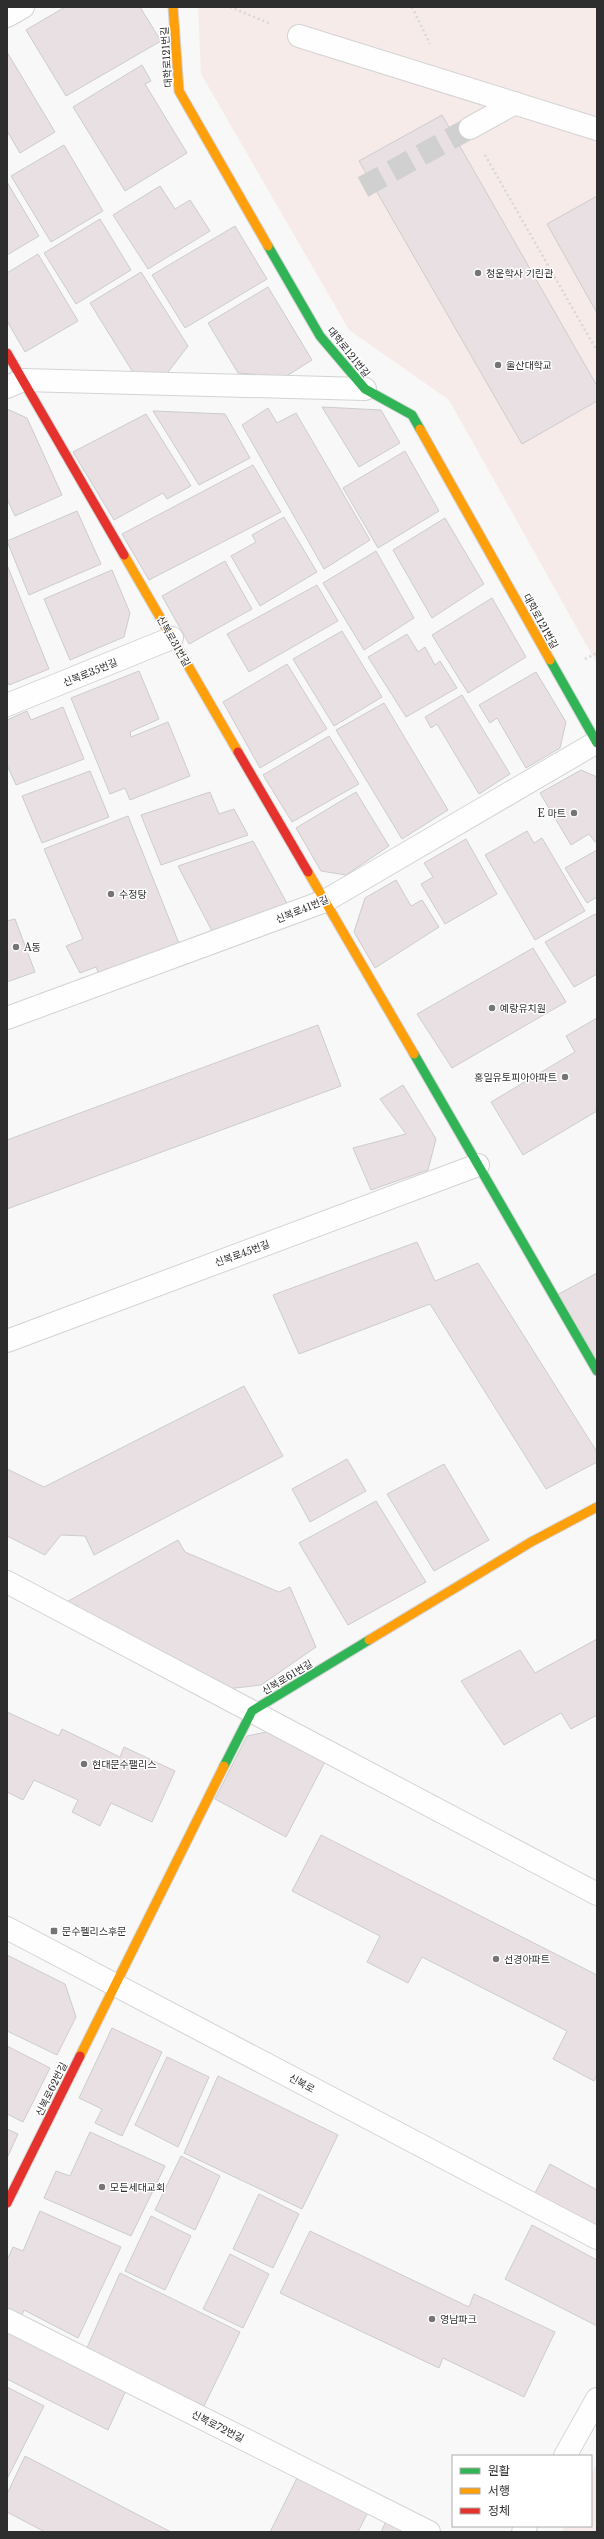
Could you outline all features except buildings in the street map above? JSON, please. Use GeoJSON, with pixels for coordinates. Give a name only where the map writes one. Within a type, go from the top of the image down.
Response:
{"type":"FeatureCollection","features":[{"type":"Feature","properties":{"kind":"street"},"geometry":{"type":"LineString","coordinates":[[7,16],[23,7]]}},
{"type":"Feature","properties":{"kind":"street","name":"대학로121번길"},"geometry":{"type":"LineString","coordinates":[[173,7],[179,91],[320,336],[365,389],[412,415],[597,742]]}},
{"type":"Feature","properties":{"kind":"street"},"geometry":{"type":"LineString","coordinates":[[299,36],[597,129]]}},
{"type":"Feature","properties":{"kind":"street"},"geometry":{"type":"LineString","coordinates":[[470,128],[514,103]]}},
{"type":"Feature","properties":{"kind":"street","name":"신복로31번길"},"geometry":{"type":"LineString","coordinates":[[7,353],[15,383],[172,638],[597,1371]]}},
{"type":"Feature","properties":{"kind":"street"},"geometry":{"type":"LineString","coordinates":[[15,383],[365,389]]}},
{"type":"Feature","properties":{"kind":"street","name":"신복로35번길"},"geometry":{"type":"LineString","coordinates":[[7,705],[172,638]]}},
{"type":"Feature","properties":{"kind":"street","name":"신복로41번길"},"geometry":{"type":"LineString","coordinates":[[7,1018],[325,901],[597,742]]}},
{"type":"Feature","properties":{"kind":"street","name":"신복로45번길"},"geometry":{"type":"LineString","coordinates":[[7,1341],[478,1165]]}},
{"type":"Feature","properties":{"kind":"street","name":"신복로61번길"},"geometry":{"type":"LineString","coordinates":[[252,1711],[531,1542],[597,1507]]}},
{"type":"Feature","properties":{"kind":"street"},"geometry":{"type":"LineString","coordinates":[[7,1582],[597,1894]]}},
{"type":"Feature","properties":{"kind":"street"},"geometry":{"type":"LineString","coordinates":[[115,1985],[252,1711]]}},
{"type":"Feature","properties":{"kind":"street","name":"신복로"},"geometry":{"type":"LineString","coordinates":[[7,1928],[597,2238]]}},
{"type":"Feature","properties":{"kind":"street","name":"신복로62번길"},"geometry":{"type":"LineString","coordinates":[[7,2203],[115,1985]]}},
{"type":"Feature","properties":{"kind":"street","name":"신복로72번길"},"geometry":{"type":"LineString","coordinates":[[7,2320],[429,2532]]}},
{"type":"Feature","properties":{"kind":"street"},"geometry":{"type":"LineString","coordinates":[[566,2455],[597,2399]]}},
{"type":"Feature","properties":{"kind":"path"},"geometry":{"type":"LineString","coordinates":[[230,7],[299,36]]}},
{"type":"Feature","properties":{"kind":"path"},"geometry":{"type":"LineString","coordinates":[[470,128],[597,351]]}},
{"type":"Feature","properties":{"kind":"shaded area","name":"울산대학교"},"geometry":{"type":"Polygon","coordinates":[[[198,7],[597,7],[597,664],[449,400],[349,330],[201,74],[198,7]]]}},
{"type":"Feature","properties":{"kind":"shaded area"},"geometry":{"type":"Polygon","coordinates":[[[597,2463],[597,2532],[562,2532],[564,2527],[592,2527],[592,2473],[597,2463]]]}},
{"type":"Feature","properties":{"kind":"tunnel"},"geometry":{"type":"LineString","coordinates":[[363,187],[470,128]]}},
{"type":"Feature","properties":{"kind":"traffic: fast"},"geometry":{"type":"LineString","coordinates":[[268,246],[320,336],[365,389],[412,415],[420,429]]}},
{"type":"Feature","properties":{"kind":"traffic: fast"},"geometry":{"type":"LineString","coordinates":[[550,660],[597,743]]}},
{"type":"Feature","properties":{"kind":"traffic: fast"},"geometry":{"type":"LineString","coordinates":[[414,1054],[597,1371]]}},
{"type":"Feature","properties":{"kind":"traffic: fast"},"geometry":{"type":"LineString","coordinates":[[224,1766],[252,1711],[369,1640]]}},
{"type":"Feature","properties":{"kind":"traffic: slow"},"geometry":{"type":"LineString","coordinates":[[173,7],[179,91],[268,246]]}},
{"type":"Feature","properties":{"kind":"traffic: slow"},"geometry":{"type":"LineString","coordinates":[[420,429],[550,660]]}},
{"type":"Feature","properties":{"kind":"traffic: slow"},"geometry":{"type":"LineString","coordinates":[[124,555],[238,752]]}},
{"type":"Feature","properties":{"kind":"traffic: slow"},"geometry":{"type":"LineString","coordinates":[[308,872],[414,1054]]}},
{"type":"Feature","properties":{"kind":"traffic: slow"},"geometry":{"type":"LineString","coordinates":[[369,1640],[531,1542],[597,1507]]}},
{"type":"Feature","properties":{"kind":"traffic: slow"},"geometry":{"type":"LineString","coordinates":[[80,2056],[224,1766]]}},
{"type":"Feature","properties":{"kind":"traffic: jam"},"geometry":{"type":"LineString","coordinates":[[7,353],[124,555]]}},
{"type":"Feature","properties":{"kind":"traffic: jam"},"geometry":{"type":"LineString","coordinates":[[238,752],[308,872]]}},
{"type":"Feature","properties":{"kind":"traffic: jam"},"geometry":{"type":"LineString","coordinates":[[7,2203],[80,2056]]}},
{"type":"Feature","properties":{"kind":"place","name":"청운학사 기린관"},"geometry":{"type":"Point","coordinates":[478,273]}},
{"type":"Feature","properties":{"kind":"place","name":"울산대학교"},"geometry":{"type":"Point","coordinates":[498,365]}},
{"type":"Feature","properties":{"kind":"place","name":"E 마트"},"geometry":{"type":"Point","coordinates":[574,813]}},
{"type":"Feature","properties":{"kind":"place","name":"수정탕"},"geometry":{"type":"Point","coordinates":[111,894]}},
{"type":"Feature","properties":{"kind":"place","name":"A동"},"geometry":{"type":"Point","coordinates":[16,947]}},
{"type":"Feature","properties":{"kind":"place","name":"예랑유치원"},"geometry":{"type":"Point","coordinates":[492,1008]}},
{"type":"Feature","properties":{"kind":"place","name":"홍일유토피아아파트"},"geometry":{"type":"Point","coordinates":[565,1077]}},
{"type":"Feature","properties":{"kind":"place","name":"현대문수팰리스"},"geometry":{"type":"Point","coordinates":[84,1764]}},
{"type":"Feature","properties":{"kind":"place","name":"문수펠리스후문"},"geometry":{"type":"Point","coordinates":[54,1931]}},
{"type":"Feature","properties":{"kind":"place","name":"선경아파트"},"geometry":{"type":"Point","coordinates":[496,1959]}},
{"type":"Feature","properties":{"kind":"place","name":"모든세대교회"},"geometry":{"type":"Point","coordinates":[102,2187]}},
{"type":"Feature","properties":{"kind":"place","name":"영남파크"},"geometry":{"type":"Point","coordinates":[432,2319]}}]}
